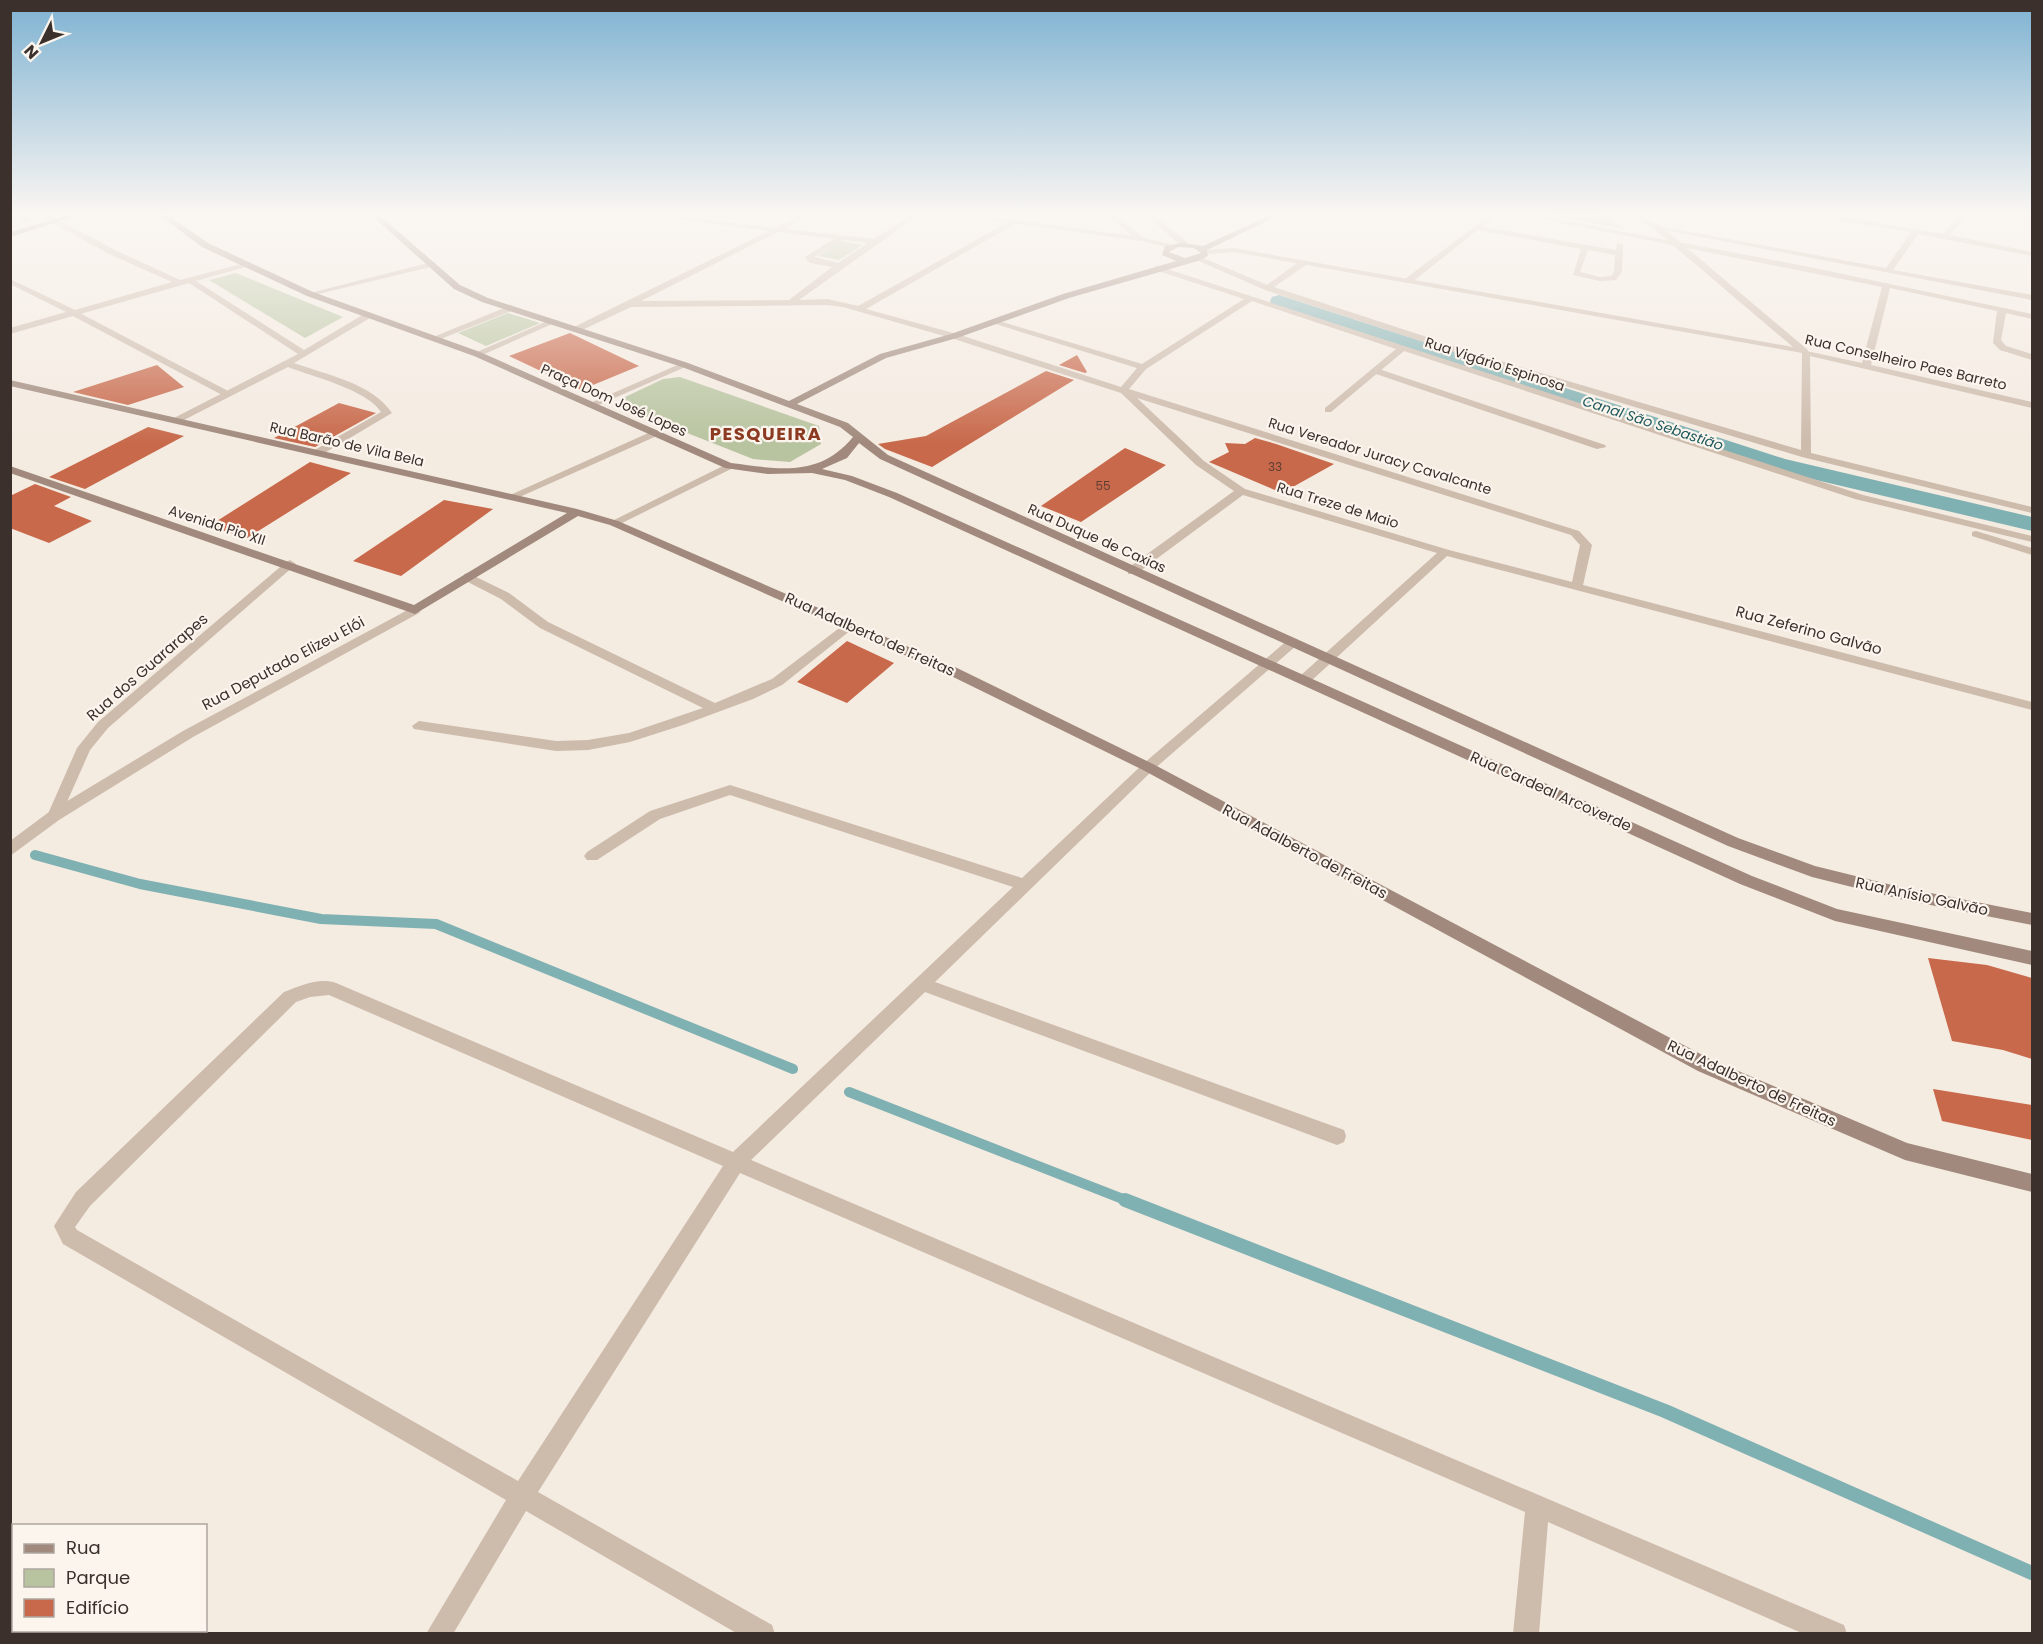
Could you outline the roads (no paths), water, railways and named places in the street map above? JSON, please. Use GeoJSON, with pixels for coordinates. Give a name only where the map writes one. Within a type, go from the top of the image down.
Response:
{"type":"FeatureCollection","features":[{"type":"Feature","properties":{"kind":"main road","name":"Praça Dom José Lopes"},"geometry":{"type":"LineString","coordinates":[[303,291],[367,316],[477,354],[729,465],[768,471],[812,470]]}},
{"type":"Feature","properties":{"kind":"main road"},"geometry":{"type":"LineString","coordinates":[[466,291],[485,300],[685,365],[844,425],[860,436],[843,456],[812,470]]}},
{"type":"Feature","properties":{"kind":"main road"},"geometry":{"type":"LineString","coordinates":[[790,404],[884,356],[954,336],[1089,291]]}},
{"type":"Feature","properties":{"kind":"main road","name":"Rua Barão de Vila Bela"},"geometry":{"type":"LineString","coordinates":[[10,383],[577,512]]}},
{"type":"Feature","properties":{"kind":"main road","name":"Rua Duque de Caxias"},"geometry":{"type":"LineString","coordinates":[[860,436],[871,450],[884,458],[1327,657]]}},
{"type":"Feature","properties":{"kind":"main road","name":"Avenida Pio XII"},"geometry":{"type":"LineString","coordinates":[[10,469],[164,524],[290,564],[415,610]]}},
{"type":"Feature","properties":{"kind":"main road"},"geometry":{"type":"LineString","coordinates":[[812,470],[848,478],[893,495],[1269,663]]}},
{"type":"Feature","properties":{"kind":"main road","name":"Rua Adalberto de Freitas"},"geometry":{"type":"LineString","coordinates":[[577,512],[614,523],[950,670],[1148,767],[1704,1065],[1905,1151],[2032,1184]]}},
{"type":"Feature","properties":{"kind":"main road","name":"Rua Deputado Elizeu Elói"},"geometry":{"type":"LineString","coordinates":[[415,610],[577,512]]}},
{"type":"Feature","properties":{"kind":"main road","name":"Rua Cardeal Arcoverde"},"geometry":{"type":"LineString","coordinates":[[1327,657],[1732,842],[1812,871]]}},
{"type":"Feature","properties":{"kind":"main road","name":"Rua Cardeal Arcoverde"},"geometry":{"type":"LineString","coordinates":[[1269,663],[1746,880],[1835,915],[2032,958]]}},
{"type":"Feature","properties":{"kind":"main road","name":"Rua Anísio Galvão"},"geometry":{"type":"LineString","coordinates":[[1812,871],[1900,893],[2032,919]]}},
{"type":"Feature","properties":{"kind":"street"},"geometry":{"type":"LineString","coordinates":[[29,291],[226,394]]}},
{"type":"Feature","properties":{"kind":"street"},"geometry":{"type":"LineString","coordinates":[[10,331],[153,291]]}},
{"type":"Feature","properties":{"kind":"street"},"geometry":{"type":"LineString","coordinates":[[207,291],[304,354]]}},
{"type":"Feature","properties":{"kind":"street"},"geometry":{"type":"LineString","coordinates":[[310,294],[323,291]]}},
{"type":"Feature","properties":{"kind":"street"},"geometry":{"type":"LineString","coordinates":[[577,329],[655,291]]}},
{"type":"Feature","properties":{"kind":"street"},"geometry":{"type":"LineString","coordinates":[[792,301],[806,291]]}},
{"type":"Feature","properties":{"kind":"street"},"geometry":{"type":"LineString","coordinates":[[859,309],[891,291]]}},
{"type":"Feature","properties":{"kind":"street","name":"Rua Vigário Espinosa"},"geometry":{"type":"LineString","coordinates":[[1228,291],[1859,497],[2032,538]]}},
{"type":"Feature","properties":{"kind":"street","name":"Rua Vigário Espinosa"},"geometry":{"type":"LineString","coordinates":[[1276,291],[1491,361],[1806,454],[2032,510]]}},
{"type":"Feature","properties":{"kind":"street","name":"Rua Conselheiro Paes Barreto"},"geometry":{"type":"LineString","coordinates":[[1462,291],[1805,352],[2032,405]]}},
{"type":"Feature","properties":{"kind":"street"},"geometry":{"type":"LineString","coordinates":[[1733,291],[1805,352],[1806,454]]}},
{"type":"Feature","properties":{"kind":"street"},"geometry":{"type":"LineString","coordinates":[[1866,366],[1886,291]]}},
{"type":"Feature","properties":{"kind":"street"},"geometry":{"type":"LineString","coordinates":[[1913,291],[2032,316]]}},
{"type":"Feature","properties":{"kind":"street"},"geometry":{"type":"LineString","coordinates":[[1995,291],[2032,298]]}},
{"type":"Feature","properties":{"kind":"street"},"geometry":{"type":"LineString","coordinates":[[628,304],[826,302],[954,336],[1123,390],[1143,367],[1251,298]]}},
{"type":"Feature","properties":{"kind":"street"},"geometry":{"type":"LineString","coordinates":[[435,338],[511,308]]}},
{"type":"Feature","properties":{"kind":"street"},"geometry":{"type":"LineString","coordinates":[[2002,310],[1996,341],[2003,348],[2032,357]]}},
{"type":"Feature","properties":{"kind":"street"},"geometry":{"type":"LineString","coordinates":[[177,420],[287,364],[367,316]]}},
{"type":"Feature","properties":{"kind":"street"},"geometry":{"type":"LineString","coordinates":[[477,354],[555,321]]}},
{"type":"Feature","properties":{"kind":"street"},"geometry":{"type":"LineString","coordinates":[[993,322],[1143,367]]}},
{"type":"Feature","properties":{"kind":"street"},"geometry":{"type":"LineString","coordinates":[[1328,410],[1402,348]]}},
{"type":"Feature","properties":{"kind":"street"},"geometry":{"type":"LineString","coordinates":[[287,364],[370,396],[381,402],[387,413],[317,453]]}},
{"type":"Feature","properties":{"kind":"street"},"geometry":{"type":"LineString","coordinates":[[593,404],[685,365]]}},
{"type":"Feature","properties":{"kind":"street"},"geometry":{"type":"LineString","coordinates":[[1376,371],[1601,447]]}},
{"type":"Feature","properties":{"kind":"street","name":"Rua Treze de Maio"},"geometry":{"type":"LineString","coordinates":[[1123,390],[1200,463],[1240,491],[1445,552],[1577,585]]}},
{"type":"Feature","properties":{"kind":"street","name":"Rua Vereador Juracy Cavalcante"},"geometry":{"type":"LineString","coordinates":[[1123,390],[1575,533],[1586,545],[1577,585]]}},
{"type":"Feature","properties":{"kind":"street"},"geometry":{"type":"LineString","coordinates":[[511,497],[656,433]]}},
{"type":"Feature","properties":{"kind":"street"},"geometry":{"type":"LineString","coordinates":[[614,523],[729,465]]}},
{"type":"Feature","properties":{"kind":"street"},"geometry":{"type":"LineString","coordinates":[[1132,571],[1240,491]]}},
{"type":"Feature","properties":{"kind":"street"},"geometry":{"type":"LineString","coordinates":[[1859,497],[2032,552]]}},
{"type":"Feature","properties":{"kind":"street"},"geometry":{"type":"LineString","coordinates":[[1305,680],[1327,657],[1445,552]]}},
{"type":"Feature","properties":{"kind":"street","name":"Rua dos Guararapes"},"geometry":{"type":"LineString","coordinates":[[54,816],[84,748],[103,725],[290,564]]}},
{"type":"Feature","properties":{"kind":"street"},"geometry":{"type":"LineString","coordinates":[[468,577],[505,596],[544,625],[714,708]]}},
{"type":"Feature","properties":{"kind":"street","name":"Rua Zeferino Galvão"},"geometry":{"type":"LineString","coordinates":[[1577,585],[2032,706]]}},
{"type":"Feature","properties":{"kind":"street","name":"Rua Deputado Elizeu Elói"},"geometry":{"type":"LineString","coordinates":[[10,850],[54,816],[188,734],[415,610]]}},
{"type":"Feature","properties":{"kind":"street"},"geometry":{"type":"LineString","coordinates":[[419,726],[556,746],[588,746],[640,734],[748,696],[777,682],[850,626]]}},
{"type":"Feature","properties":{"kind":"street"},"geometry":{"type":"LineString","coordinates":[[438,1634],[522,1496],[736,1162],[1148,767],[1293,642]]}},
{"type":"Feature","properties":{"kind":"street"},"geometry":{"type":"LineString","coordinates":[[592,856],[655,815],[730,790],[1025,885]]}},
{"type":"Feature","properties":{"kind":"street"},"geometry":{"type":"LineString","coordinates":[[922,984],[1337,1136]]}},
{"type":"Feature","properties":{"kind":"street"},"geometry":{"type":"LineString","coordinates":[[763,1634],[70,1237],[64,1226],[83,1199],[290,998],[309,990],[330,988],[1835,1634]]}},
{"type":"Feature","properties":{"kind":"street"},"geometry":{"type":"LineString","coordinates":[[1526,1634],[1538,1506]]}},
{"type":"Feature","properties":{"kind":"waterway","name":"Canal São Sebastião"},"geometry":{"type":"LineString","coordinates":[[1279,301],[1778,464],[2032,524]]}},
{"type":"Feature","properties":{"kind":"waterway"},"geometry":{"type":"LineString","coordinates":[[38,856],[35,855],[140,884],[321,919],[436,924],[793,1069]]}},
{"type":"Feature","properties":{"kind":"waterway"},"geometry":{"type":"LineString","coordinates":[[849,1092],[1128,1201]]}},
{"type":"Feature","properties":{"kind":"waterway"},"geometry":{"type":"LineString","coordinates":[[1125,1200],[1665,1411],[2032,1573]]}},
{"type":"Feature","properties":{"kind":"district","name":"PESQUEIRA"},"geometry":{"type":"Point","coordinates":[766,433]}}]}
